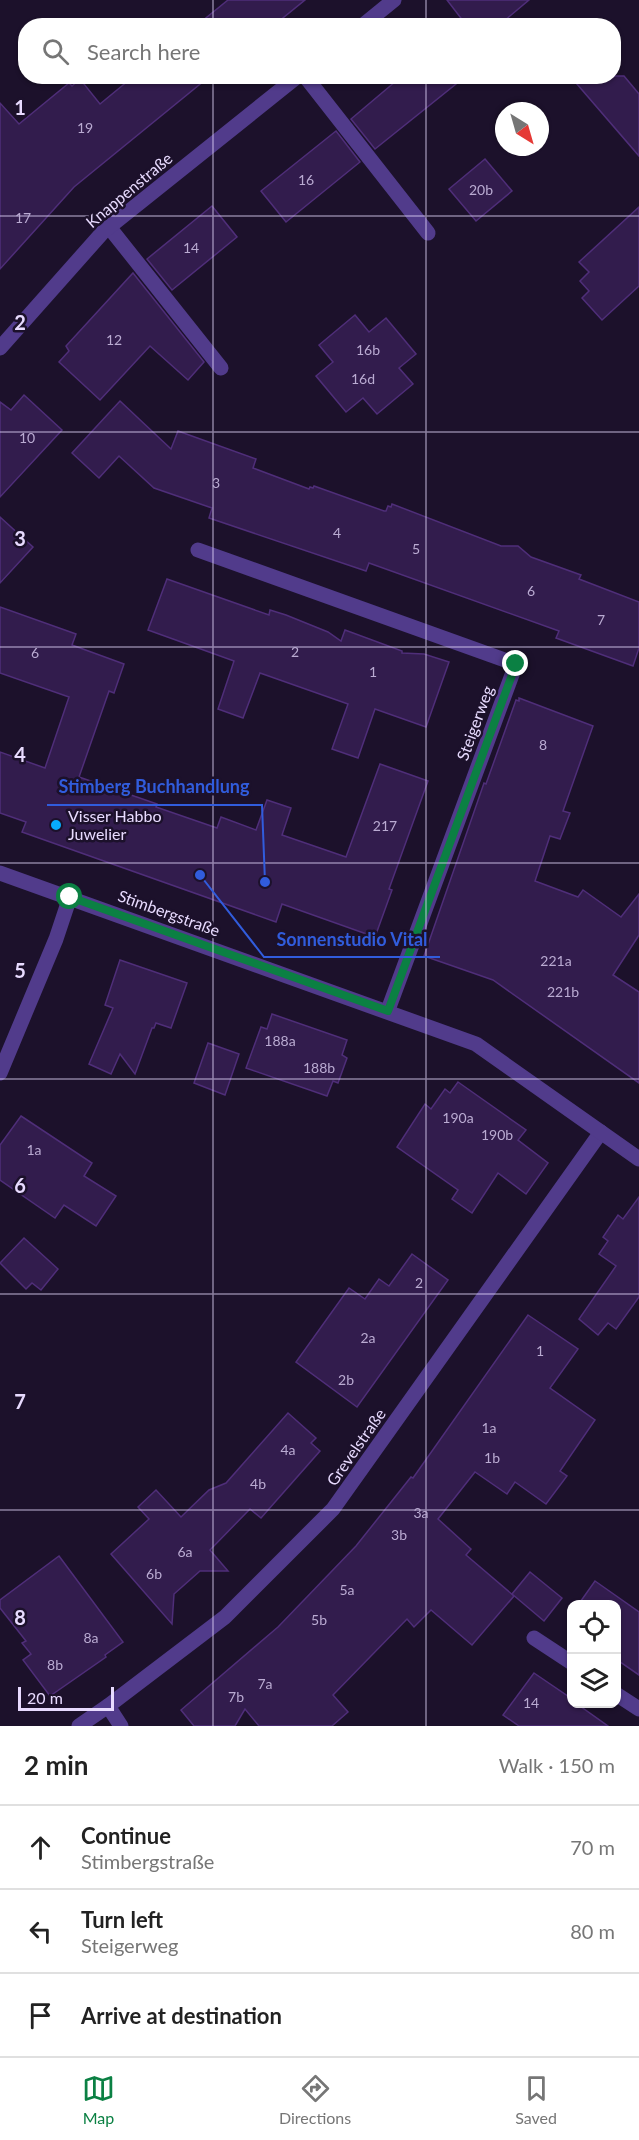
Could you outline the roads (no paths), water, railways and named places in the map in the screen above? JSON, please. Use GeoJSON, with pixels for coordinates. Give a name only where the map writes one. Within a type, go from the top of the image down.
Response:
{"type":"FeatureCollection","features":[{"type":"Feature","properties":{"kind":"street"},"geometry":{"type":"LineString","coordinates":[[372,18],[394,0]]}},
{"type":"Feature","properties":{"kind":"street","name":"Knappenstraße"},"geometry":{"type":"LineString","coordinates":[[0,348],[109,227],[288,84]]}},
{"type":"Feature","properties":{"kind":"street"},"geometry":{"type":"LineString","coordinates":[[311,84],[428,233]]}},
{"type":"Feature","properties":{"kind":"street"},"geometry":{"type":"LineString","coordinates":[[109,227],[221,368]]}},
{"type":"Feature","properties":{"kind":"street","name":"Steigerweg"},"geometry":{"type":"LineString","coordinates":[[198,550],[516,664],[388,1011]]}},
{"type":"Feature","properties":{"kind":"street","name":"Stimbergstraße"},"geometry":{"type":"LineString","coordinates":[[0,873],[477,1044],[639,1159]]}},
{"type":"Feature","properties":{"kind":"street"},"geometry":{"type":"LineString","coordinates":[[0,1073],[56,939],[70,897]]}},
{"type":"Feature","properties":{"kind":"street","name":"Grevelstraße"},"geometry":{"type":"LineString","coordinates":[[79,1726],[225,1617],[333,1509],[601,1132]]}},
{"type":"Feature","properties":{"kind":"street"},"geometry":{"type":"LineString","coordinates":[[534,1638],[567,1660]]}},
{"type":"Feature","properties":{"kind":"street"},"geometry":{"type":"LineString","coordinates":[[621,1697],[639,1709]]}},
{"type":"Feature","properties":{"kind":"street"},"geometry":{"type":"LineString","coordinates":[[108,1706],[121,1726]]}},
{"type":"Feature","properties":{"kind":"place","name":"Visser Habbo Juwelier"},"geometry":{"type":"Point","coordinates":[56,825]}},
{"type":"Feature","properties":{"kind":"place","name":"Sonnenstudio Vital"},"geometry":{"type":"Point","coordinates":[200,875]}},
{"type":"Feature","properties":{"kind":"place","name":"Stimberg Buchhandlung"},"geometry":{"type":"Point","coordinates":[265,882]}}]}
